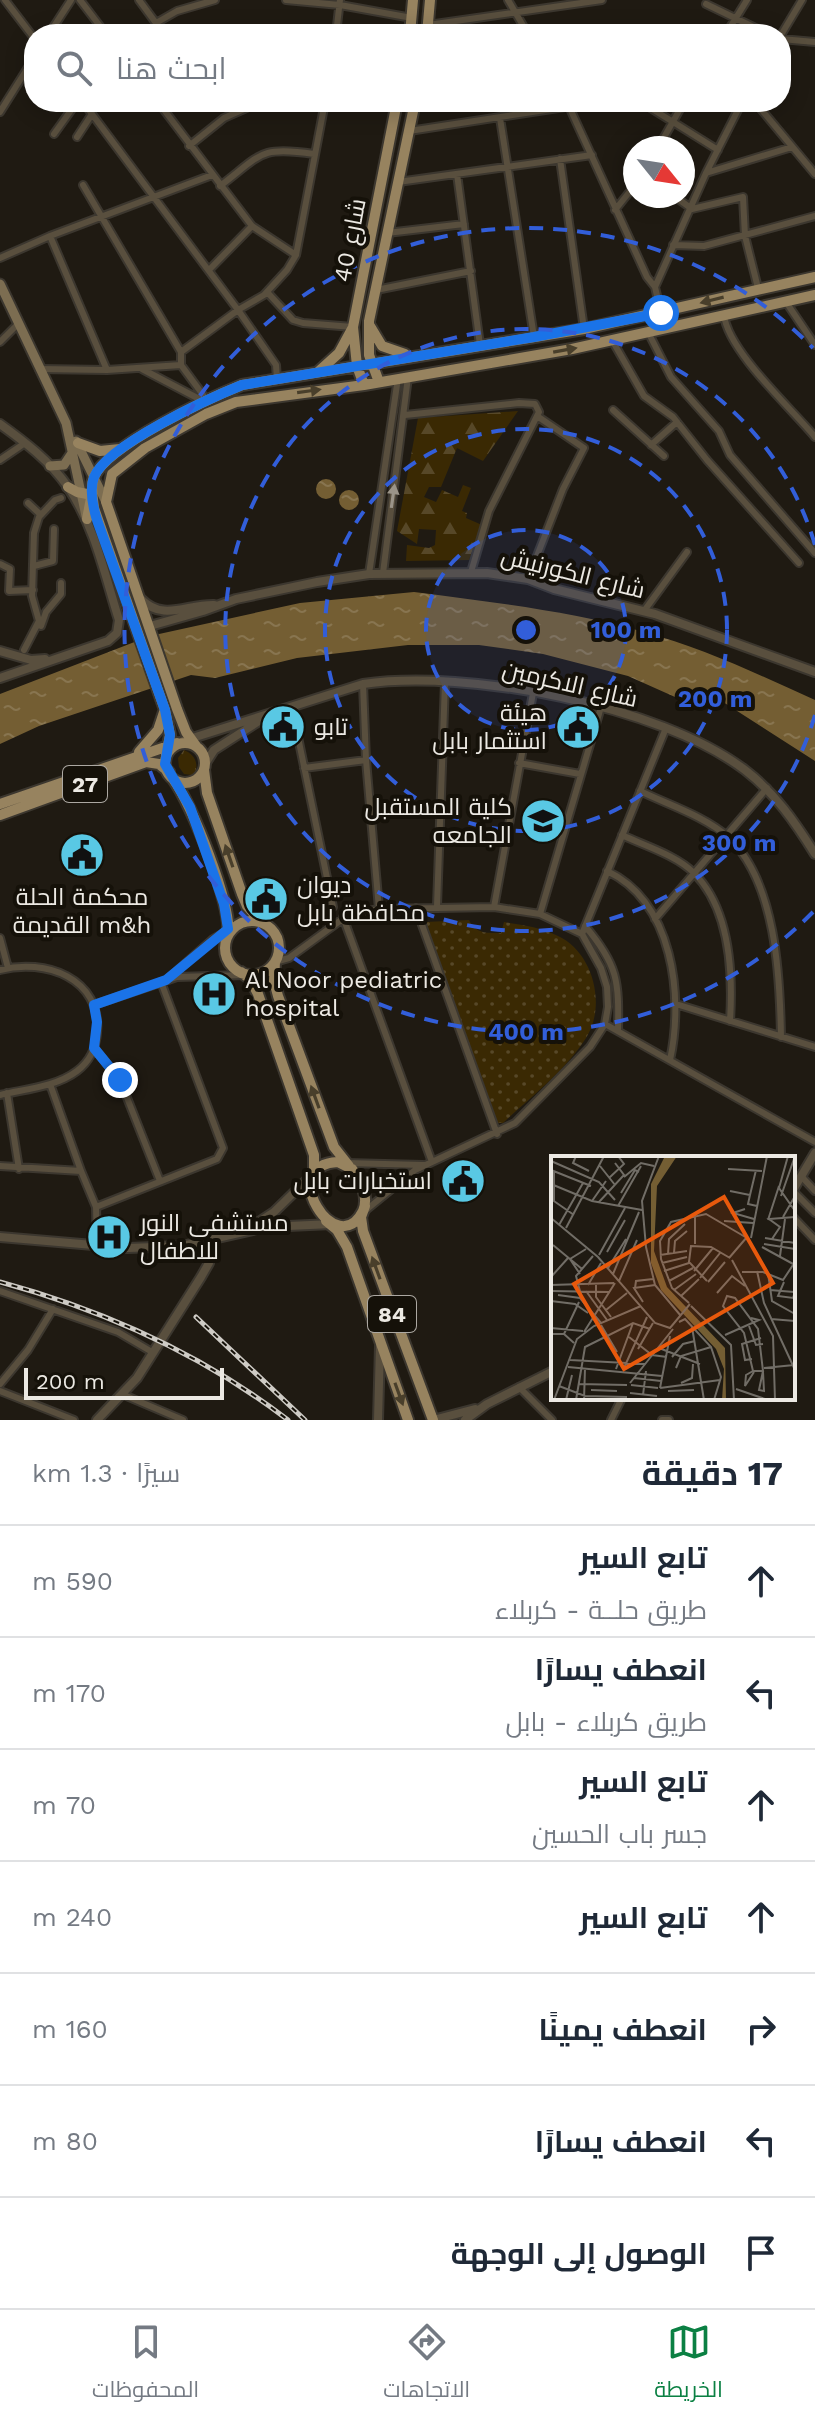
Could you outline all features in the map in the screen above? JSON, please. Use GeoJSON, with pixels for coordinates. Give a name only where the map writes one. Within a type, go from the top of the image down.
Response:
{"type":"FeatureCollection","features":[{"type":"Feature","properties":{"kind":"main road"},"geometry":{"type":"LineString","coordinates":[[411,24],[413,0]]}},
{"type":"Feature","properties":{"kind":"main road"},"geometry":{"type":"LineString","coordinates":[[428,24],[430,0]]}},
{"type":"Feature","properties":{"kind":"main road","name":"شارع 40"},"geometry":{"type":"LineString","coordinates":[[364,385],[357,366],[353,327],[395,112]]}},
{"type":"Feature","properties":{"kind":"main road","name":"شارع 40"},"geometry":{"type":"LineString","coordinates":[[379,382],[371,363],[367,334],[413,112]]}},
{"type":"Feature","properties":{"kind":"main road"},"geometry":{"type":"LineString","coordinates":[[87,519],[92,488],[104,463],[122,448],[205,400],[242,385],[584,329],[815,277]]}},
{"type":"Feature","properties":{"kind":"main road"},"geometry":{"type":"LineString","coordinates":[[0,284],[66,423],[92,488],[106,502]]}},
{"type":"Feature","properties":{"kind":"main road"},"geometry":{"type":"LineString","coordinates":[[68,487],[92,488],[145,448],[206,414],[236,402],[379,382],[402,382],[815,295]]}},
{"type":"Feature","properties":{"kind":"main road"},"geometry":{"type":"LineString","coordinates":[[369,321],[374,336],[382,346],[415,355]]}},
{"type":"Feature","properties":{"kind":"main road"},"geometry":{"type":"LineString","coordinates":[[316,373],[339,353],[353,327]]}},
{"type":"Feature","properties":{"kind":"main road"},"geometry":{"type":"LineString","coordinates":[[75,447],[100,451],[122,448]]}},
{"type":"Feature","properties":{"kind":"main road"},"geometry":{"type":"LineString","coordinates":[[50,466],[64,465],[75,447]]}},
{"type":"Feature","properties":{"kind":"main road"},"geometry":{"type":"LineString","coordinates":[[75,447],[92,488]]}},
{"type":"Feature","properties":{"kind":"main road"},"geometry":{"type":"LineString","coordinates":[[106,502],[112,474]]}},
{"type":"Feature","properties":{"kind":"main road","name":"84"},"geometry":{"type":"LineString","coordinates":[[92,488],[94,508],[140,637],[166,699],[170,735],[205,767],[207,793],[247,906],[275,934],[278,943],[274,981],[278,996],[334,1147],[344,1164],[358,1177],[365,1197],[361,1213],[363,1231],[433,1420]]}},
{"type":"Feature","properties":{"kind":"main road"},"geometry":{"type":"LineString","coordinates":[[87,519],[100,502],[106,502]]}},
{"type":"Feature","properties":{"kind":"main road","name":"84"},"geometry":{"type":"LineString","coordinates":[[106,502],[151,630],[180,745]]}},
{"type":"Feature","properties":{"kind":"main road"},"geometry":{"type":"LineString","coordinates":[[128,759],[142,750],[158,730],[166,699]]}},
{"type":"Feature","properties":{"kind":"main road","name":"84"},"geometry":{"type":"LineString","coordinates":[[180,745],[165,764],[190,807],[224,904],[228,932],[225,947],[227,958],[253,984],[263,1009],[314,1155],[312,1195],[320,1215],[342,1237],[347,1247],[408,1420]]}},
{"type":"Feature","properties":{"kind":"main road","name":"27"},"geometry":{"type":"LineString","coordinates":[[0,804],[128,759],[180,745]]}},
{"type":"Feature","properties":{"kind":"main road","name":"27"},"geometry":{"type":"LineString","coordinates":[[0,815],[146,762],[159,764],[171,776]]}},
{"type":"Feature","properties":{"kind":"main road"},"geometry":{"type":"LineString","coordinates":[[171,776],[179,783],[192,783],[205,767]]}},
{"type":"Feature","properties":{"kind":"main road"},"geometry":{"type":"LineString","coordinates":[[228,932],[241,923],[251,921],[264,924]]}},
{"type":"Feature","properties":{"kind":"main road"},"geometry":{"type":"LineString","coordinates":[[245,974],[265,971],[275,962]]}},
{"type":"Feature","properties":{"kind":"main road"},"geometry":{"type":"LineString","coordinates":[[315,1173],[330,1163],[344,1164]]}},
{"type":"Feature","properties":{"kind":"main road"},"geometry":{"type":"LineString","coordinates":[[330,1223],[341,1225],[361,1213]]}},
{"type":"Feature","properties":{"kind":"street"},"geometry":{"type":"LineString","coordinates":[[5,0],[24,25]]}},
{"type":"Feature","properties":{"kind":"street"},"geometry":{"type":"LineString","coordinates":[[55,24],[71,0]]}},
{"type":"Feature","properties":{"kind":"street"},"geometry":{"type":"LineString","coordinates":[[80,0],[98,24]]}},
{"type":"Feature","properties":{"kind":"street"},"geometry":{"type":"LineString","coordinates":[[141,2],[156,23],[193,3],[215,0]]}},
{"type":"Feature","properties":{"kind":"street"},"geometry":{"type":"LineString","coordinates":[[286,0],[340,2],[412,18]]}},
{"type":"Feature","properties":{"kind":"street"},"geometry":{"type":"LineString","coordinates":[[508,0],[522,24]]}},
{"type":"Feature","properties":{"kind":"street"},"geometry":{"type":"LineString","coordinates":[[457,24],[566,3],[602,0]]}},
{"type":"Feature","properties":{"kind":"street"},"geometry":{"type":"LineString","coordinates":[[732,24],[747,0]]}},
{"type":"Feature","properties":{"kind":"street"},"geometry":{"type":"LineString","coordinates":[[788,24],[802,0]]}},
{"type":"Feature","properties":{"kind":"street"},"geometry":{"type":"LineString","coordinates":[[337,24],[340,2]]}},
{"type":"Feature","properties":{"kind":"street"},"geometry":{"type":"LineString","coordinates":[[706,4],[744,24]]}},
{"type":"Feature","properties":{"kind":"street"},"geometry":{"type":"LineString","coordinates":[[791,38],[815,42]]}},
{"type":"Feature","properties":{"kind":"street"},"geometry":{"type":"LineString","coordinates":[[0,112],[24,74]]}},
{"type":"Feature","properties":{"kind":"street"},"geometry":{"type":"LineString","coordinates":[[54,134],[78,112]]}},
{"type":"Feature","properties":{"kind":"street"},"geometry":{"type":"LineString","coordinates":[[77,137],[83,112]]}},
{"type":"Feature","properties":{"kind":"street"},"geometry":{"type":"LineString","coordinates":[[90,112],[238,310],[276,365],[277,380]]}},
{"type":"Feature","properties":{"kind":"street"},"geometry":{"type":"LineString","coordinates":[[166,112],[252,226],[296,255]]}},
{"type":"Feature","properties":{"kind":"street"},"geometry":{"type":"LineString","coordinates":[[189,146],[224,118],[238,112]]}},
{"type":"Feature","properties":{"kind":"street"},"geometry":{"type":"LineString","coordinates":[[181,352],[267,292],[296,255],[323,112]]}},
{"type":"Feature","properties":{"kind":"street"},"geometry":{"type":"LineString","coordinates":[[409,131],[529,112]]}},
{"type":"Feature","properties":{"kind":"street"},"geometry":{"type":"LineString","coordinates":[[572,112],[615,210],[647,277],[655,287],[661,313]]}},
{"type":"Feature","properties":{"kind":"street"},"geometry":{"type":"LineString","coordinates":[[656,112],[718,150]]}},
{"type":"Feature","properties":{"kind":"street"},"geometry":{"type":"LineString","coordinates":[[665,136],[678,112]]}},
{"type":"Feature","properties":{"kind":"street"},"geometry":{"type":"LineString","coordinates":[[655,287],[737,112]]}},
{"type":"Feature","properties":{"kind":"street"},"geometry":{"type":"LineString","coordinates":[[763,112],[815,174]]}},
{"type":"Feature","properties":{"kind":"street"},"geometry":{"type":"LineString","coordinates":[[500,118],[534,337]]}},
{"type":"Feature","properties":{"kind":"street"},"geometry":{"type":"LineString","coordinates":[[706,173],[792,147]]}},
{"type":"Feature","properties":{"kind":"street"},"geometry":{"type":"LineString","coordinates":[[220,186],[260,154],[279,149],[314,154]]}},
{"type":"Feature","properties":{"kind":"street"},"geometry":{"type":"LineString","coordinates":[[398,182],[592,155]]}},
{"type":"Feature","properties":{"kind":"street"},"geometry":{"type":"LineString","coordinates":[[560,159],[584,329]]}},
{"type":"Feature","properties":{"kind":"street"},"geometry":{"type":"LineString","coordinates":[[457,174],[480,345]]}},
{"type":"Feature","properties":{"kind":"street"},"geometry":{"type":"LineString","coordinates":[[0,258],[212,175]]}},
{"type":"Feature","properties":{"kind":"street"},"geometry":{"type":"LineString","coordinates":[[83,185],[181,352],[181,365],[205,400]]}},
{"type":"Feature","properties":{"kind":"street"},"geometry":{"type":"LineString","coordinates":[[692,209],[743,197],[745,236],[758,288]]}},
{"type":"Feature","properties":{"kind":"street"},"geometry":{"type":"LineString","coordinates":[[615,210],[623,200]]}},
{"type":"Feature","properties":{"kind":"street"},"geometry":{"type":"LineString","coordinates":[[673,245],[704,246],[815,216]]}},
{"type":"Feature","properties":{"kind":"street"},"geometry":{"type":"LineString","coordinates":[[387,233],[464,224]]}},
{"type":"Feature","properties":{"kind":"street"},"geometry":{"type":"LineString","coordinates":[[209,270],[252,226]]}},
{"type":"Feature","properties":{"kind":"street"},"geometry":{"type":"LineString","coordinates":[[50,236],[107,370]]}},
{"type":"Feature","properties":{"kind":"street"},"geometry":{"type":"LineString","coordinates":[[376,290],[471,271]]}},
{"type":"Feature","properties":{"kind":"street"},"geometry":{"type":"LineString","coordinates":[[267,292],[293,320],[353,327]]}},
{"type":"Feature","properties":{"kind":"street"},"geometry":{"type":"LineString","coordinates":[[786,302],[815,345]]}},
{"type":"Feature","properties":{"kind":"street"},"geometry":{"type":"LineString","coordinates":[[724,315],[726,327],[737,347],[815,437]]}},
{"type":"Feature","properties":{"kind":"street"},"geometry":{"type":"LineString","coordinates":[[0,342],[18,324]]}},
{"type":"Feature","properties":{"kind":"street"},"geometry":{"type":"LineString","coordinates":[[648,332],[671,377],[719,431],[730,455],[815,553]]}},
{"type":"Feature","properties":{"kind":"street"},"geometry":{"type":"LineString","coordinates":[[612,340],[644,396],[677,422],[799,563]]}},
{"type":"Feature","properties":{"kind":"street"},"geometry":{"type":"LineString","coordinates":[[39,369],[107,370],[181,365]]}},
{"type":"Feature","properties":{"kind":"street"},"geometry":{"type":"LineString","coordinates":[[139,367],[205,400]]}},
{"type":"Feature","properties":{"kind":"street"},"geometry":{"type":"LineString","coordinates":[[383,573],[405,415],[402,382]]}},
{"type":"Feature","properties":{"kind":"street"},"geometry":{"type":"LineString","coordinates":[[369,574],[402,382]]}},
{"type":"Feature","properties":{"kind":"street"},"geometry":{"type":"LineString","coordinates":[[405,415],[529,403],[535,404],[539,412],[489,511],[471,572]]}},
{"type":"Feature","properties":{"kind":"street"},"geometry":{"type":"LineString","coordinates":[[613,410],[664,456]]}},
{"type":"Feature","properties":{"kind":"street"},"geometry":{"type":"LineString","coordinates":[[528,579],[563,489],[584,448],[537,416]]}},
{"type":"Feature","properties":{"kind":"street"},"geometry":{"type":"LineString","coordinates":[[651,445],[677,422]]}},
{"type":"Feature","properties":{"kind":"street"},"geometry":{"type":"LineString","coordinates":[[0,425],[25,443],[68,487],[87,519],[119,620],[118,628],[108,641],[0,678]]}},
{"type":"Feature","properties":{"kind":"street"},"geometry":{"type":"LineString","coordinates":[[0,460],[25,443]]}},
{"type":"Feature","properties":{"kind":"street"},"geometry":{"type":"LineString","coordinates":[[743,499],[757,488]]}},
{"type":"Feature","properties":{"kind":"street"},"geometry":{"type":"LineString","coordinates":[[24,650],[39,621],[33,590],[33,543],[41,515],[61,498]]}},
{"type":"Feature","properties":{"kind":"street"},"geometry":{"type":"LineString","coordinates":[[28,503],[41,515]]}},
{"type":"Feature","properties":{"kind":"street"},"geometry":{"type":"LineString","coordinates":[[776,537],[790,523]]}},
{"type":"Feature","properties":{"kind":"street"},"geometry":{"type":"LineString","coordinates":[[34,566],[53,561],[54,529]]}},
{"type":"Feature","properties":{"kind":"street"},"geometry":{"type":"LineString","coordinates":[[644,611],[687,552]]}},
{"type":"Feature","properties":{"kind":"street"},"geometry":{"type":"LineString","coordinates":[[0,564],[10,569],[9,591],[33,590]]}},
{"type":"Feature","properties":{"kind":"street","name":"شارع الكورنيش"},"geometry":{"type":"LineString","coordinates":[[218,605],[369,574],[471,572],[528,579],[554,589],[644,611],[815,672]]}},
{"type":"Feature","properties":{"kind":"street"},"geometry":{"type":"LineString","coordinates":[[32,638],[51,604],[61,594],[61,583]]}},
{"type":"Feature","properties":{"kind":"street"},"geometry":{"type":"LineString","coordinates":[[141,599],[162,612],[218,605]]}},
{"type":"Feature","properties":{"kind":"street"},"geometry":{"type":"LineString","coordinates":[[151,630],[218,605]]}},
{"type":"Feature","properties":{"kind":"street"},"geometry":{"type":"LineString","coordinates":[[0,651],[31,660],[65,656]]}},
{"type":"Feature","properties":{"kind":"street","name":"شارع الاكرمين"},"geometry":{"type":"LineString","coordinates":[[180,745],[363,684],[382,681],[445,682],[533,693],[601,707],[666,728],[726,757],[767,788],[815,854]]}},
{"type":"Feature","properties":{"kind":"street"},"geometry":{"type":"LineString","coordinates":[[437,906],[445,682]]}},
{"type":"Feature","properties":{"kind":"street"},"geometry":{"type":"LineString","coordinates":[[363,684],[379,909]]}},
{"type":"Feature","properties":{"kind":"street"},"geometry":{"type":"LineString","coordinates":[[494,907],[533,693]]}},
{"type":"Feature","properties":{"kind":"street"},"geometry":{"type":"LineString","coordinates":[[540,914],[601,707]]}},
{"type":"Feature","properties":{"kind":"street"},"geometry":{"type":"LineString","coordinates":[[292,708],[333,907]]}},
{"type":"Feature","properties":{"kind":"street","name":"شارع الاكرمين"},"geometry":{"type":"LineString","coordinates":[[205,767],[214,750],[270,715]]}},
{"type":"Feature","properties":{"kind":"street"},"geometry":{"type":"LineString","coordinates":[[582,934],[666,728]]}},
{"type":"Feature","properties":{"kind":"street"},"geometry":{"type":"LineString","coordinates":[[304,768],[366,760]]}},
{"type":"Feature","properties":{"kind":"street"},"geometry":{"type":"LineString","coordinates":[[519,763],[580,774]]}},
{"type":"Feature","properties":{"kind":"street"},"geometry":{"type":"LineString","coordinates":[[655,919],[767,788]]}},
{"type":"Feature","properties":{"kind":"street"},"geometry":{"type":"LineString","coordinates":[[640,791],[726,835],[755,877],[778,964],[781,1037]]}},
{"type":"Feature","properties":{"kind":"street"},"geometry":{"type":"LineString","coordinates":[[622,835],[694,873],[707,890],[728,946],[732,970],[730,1021]]}},
{"type":"Feature","properties":{"kind":"street"},"geometry":{"type":"LineString","coordinates":[[607,871],[631,885],[646,903],[670,961],[676,1004],[675,1039],[670,1060]]}},
{"type":"Feature","properties":{"kind":"street"},"geometry":{"type":"LineString","coordinates":[[275,962],[289,958],[343,917],[379,909],[494,907],[540,914],[582,934],[601,968],[607,987],[605,1024],[590,1047],[561,1077],[515,1123],[405,1176],[361,1213]]}},
{"type":"Feature","properties":{"kind":"street"},"geometry":{"type":"LineString","coordinates":[[416,908],[497,1134]]}},
{"type":"Feature","properties":{"kind":"street"},"geometry":{"type":"LineString","coordinates":[[343,917],[429,1164]]}},
{"type":"Feature","properties":{"kind":"street"},"geometry":{"type":"LineString","coordinates":[[585,926],[613,964],[619,993],[618,1031]]}},
{"type":"Feature","properties":{"kind":"street"},"geometry":{"type":"LineString","coordinates":[[164,981],[228,932]]}},
{"type":"Feature","properties":{"kind":"street"},"geometry":{"type":"LineString","coordinates":[[0,938],[8,968]]}},
{"type":"Feature","properties":{"kind":"street"},"geometry":{"type":"LineString","coordinates":[[0,970],[41,966],[63,974],[82,987],[94,1005],[97,1022],[94,1048],[86,1063],[75,1073],[50,1084],[3,1094],[19,1169]]}},
{"type":"Feature","properties":{"kind":"street"},"geometry":{"type":"LineString","coordinates":[[94,1005],[164,981],[245,974]]}},
{"type":"Feature","properties":{"kind":"street"},"geometry":{"type":"LineString","coordinates":[[96,1207],[217,1159],[223,1148],[164,981]]}},
{"type":"Feature","properties":{"kind":"street"},"geometry":{"type":"LineString","coordinates":[[676,1004],[815,1047]]}},
{"type":"Feature","properties":{"kind":"street"},"geometry":{"type":"LineString","coordinates":[[605,1024],[815,1142]]}},
{"type":"Feature","properties":{"kind":"street"},"geometry":{"type":"LineString","coordinates":[[94,1048],[120,1080],[160,1181]]}},
{"type":"Feature","properties":{"kind":"street"},"geometry":{"type":"LineString","coordinates":[[50,1084],[96,1207],[97,1246]]}},
{"type":"Feature","properties":{"kind":"street"},"geometry":{"type":"LineString","coordinates":[[795,1186],[815,1153]]}},
{"type":"Feature","properties":{"kind":"street"},"geometry":{"type":"LineString","coordinates":[[344,1164],[429,1164]]}},
{"type":"Feature","properties":{"kind":"street"},"geometry":{"type":"LineString","coordinates":[[0,1166],[81,1171]]}},
{"type":"Feature","properties":{"kind":"street"},"geometry":{"type":"LineString","coordinates":[[245,1231],[274,1212],[315,1173]]}},
{"type":"Feature","properties":{"kind":"street"},"geometry":{"type":"LineString","coordinates":[[801,1176],[815,1191]]}},
{"type":"Feature","properties":{"kind":"street"},"geometry":{"type":"LineString","coordinates":[[795,1192],[815,1213]]}},
{"type":"Feature","properties":{"kind":"street"},"geometry":{"type":"LineString","coordinates":[[795,1219],[815,1240]]}},
{"type":"Feature","properties":{"kind":"street"},"geometry":{"type":"LineString","coordinates":[[0,1237],[128,1248],[182,1246],[280,1225],[330,1223]]}},
{"type":"Feature","properties":{"kind":"street"},"geometry":{"type":"LineString","coordinates":[[97,1420],[124,1395],[209,1263],[209,1241]]}},
{"type":"Feature","properties":{"kind":"street"},"geometry":{"type":"LineString","coordinates":[[0,1291],[118,1332],[152,1352]]}},
{"type":"Feature","properties":{"kind":"street"},"geometry":{"type":"LineString","coordinates":[[0,1384],[28,1350],[53,1309]]}},
{"type":"Feature","properties":{"kind":"street"},"geometry":{"type":"LineString","coordinates":[[378,1420],[380,1342]]}},
{"type":"Feature","properties":{"kind":"street"},"geometry":{"type":"LineString","coordinates":[[465,1420],[487,1404],[551,1372]]}},
{"type":"Feature","properties":{"kind":"street"},"geometry":{"type":"LineString","coordinates":[[519,1387],[552,1420]]}},
{"type":"Feature","properties":{"kind":"street"},"geometry":{"type":"LineString","coordinates":[[2,1394],[74,1420]]}},
{"type":"Feature","properties":{"kind":"street"},"geometry":{"type":"LineString","coordinates":[[124,1395],[183,1420]]}},
{"type":"Feature","properties":{"kind":"street"},"geometry":{"type":"LineString","coordinates":[[611,1420],[621,1400]]}},
{"type":"Feature","properties":{"kind":"street"},"geometry":{"type":"LineString","coordinates":[[433,1420],[487,1404]]}},
{"type":"Feature","properties":{"kind":"street"},"geometry":{"type":"LineString","coordinates":[[662,1420],[669,1420]]}},
{"type":"Feature","properties":{"kind":"green space"},"geometry":{"type":"Polygon","coordinates":[[[518,411],[483,461],[457,448],[441,487],[429,487],[424,497],[436,502],[442,490],[458,497],[463,485],[471,488],[462,511],[467,513],[466,518],[482,525],[469,560],[406,561],[407,545],[429,548],[435,545],[436,530],[419,529],[417,544],[397,531],[418,418],[518,411]]]}},
{"type":"Feature","properties":{"kind":"green space"},"geometry":{"type":"Polygon","coordinates":[[[184,750],[196,762],[192,775],[184,774],[179,767],[178,758],[184,750]]]}},
{"type":"Feature","properties":{"kind":"green space"},"geometry":{"type":"Polygon","coordinates":[[[469,920],[475,928],[487,933],[501,933],[504,922],[538,928],[558,936],[580,954],[588,967],[596,995],[592,1025],[578,1050],[548,1083],[503,1123],[498,1123],[425,922],[469,920]]]}},
{"type":"Feature","properties":{"kind":"water"},"geometry":{"type":"Polygon","coordinates":[[[326,479],[333,482],[336,489],[333,496],[326,499],[319,496],[316,489],[319,482],[326,479]]]}},
{"type":"Feature","properties":{"kind":"water"},"geometry":{"type":"Polygon","coordinates":[[[349,490],[356,493],[359,500],[356,507],[349,510],[342,507],[339,500],[342,493],[349,490]]]}},
{"type":"Feature","properties":{"kind":"water"},"geometry":{"type":"Polygon","coordinates":[[[414,592],[588,618],[666,638],[731,663],[815,700],[815,761],[720,700],[684,701],[628,676],[543,654],[479,645],[408,645],[297,658],[215,678],[191,675],[39,726],[0,744],[0,694],[150,636],[300,603],[414,592]]]}},
{"type":"Feature","properties":{"kind":"railway"},"geometry":{"type":"LineString","coordinates":[[0,1282],[76,1306],[151,1337],[222,1375],[288,1420]]}},
{"type":"Feature","properties":{"kind":"railway"},"geometry":{"type":"LineString","coordinates":[[196,1317],[305,1420]]}},
{"type":"Feature","properties":{"kind":"place","name":"تابو"},"geometry":{"type":"Point","coordinates":[283,727]}},
{"type":"Feature","properties":{"kind":"place","name":"هيئة استثمار بابل"},"geometry":{"type":"Point","coordinates":[578,727]}},
{"type":"Feature","properties":{"kind":"place","name":"كلية المستقبل الجامعه"},"geometry":{"type":"Point","coordinates":[543,821]}},
{"type":"Feature","properties":{"kind":"place","name":"محكمة الحلة القديمة m&h"},"geometry":{"type":"Point","coordinates":[82,855]}},
{"type":"Feature","properties":{"kind":"place","name":"ديوان محافظة بابل"},"geometry":{"type":"Point","coordinates":[266,899]}},
{"type":"Feature","properties":{"kind":"place","name":"Al Noor pediatric hospital"},"geometry":{"type":"Point","coordinates":[214,994]}},
{"type":"Feature","properties":{"kind":"place","name":"استخبارات بابل"},"geometry":{"type":"Point","coordinates":[463,1181]}},
{"type":"Feature","properties":{"kind":"place","name":"مستشفى النور للاطفال"},"geometry":{"type":"Point","coordinates":[109,1237]}},
{"type":"Feature","properties":{"kind":"route"},"geometry":{"type":"LineString","coordinates":[[120,1080],[94,1048],[97,1022],[94,1005],[166,980],[229,925],[190,807],[165,764],[170,735],[165,710],[97,520],[92,489],[97,472],[122,448],[203,401],[242,385],[584,329],[661,313]]}}]}
